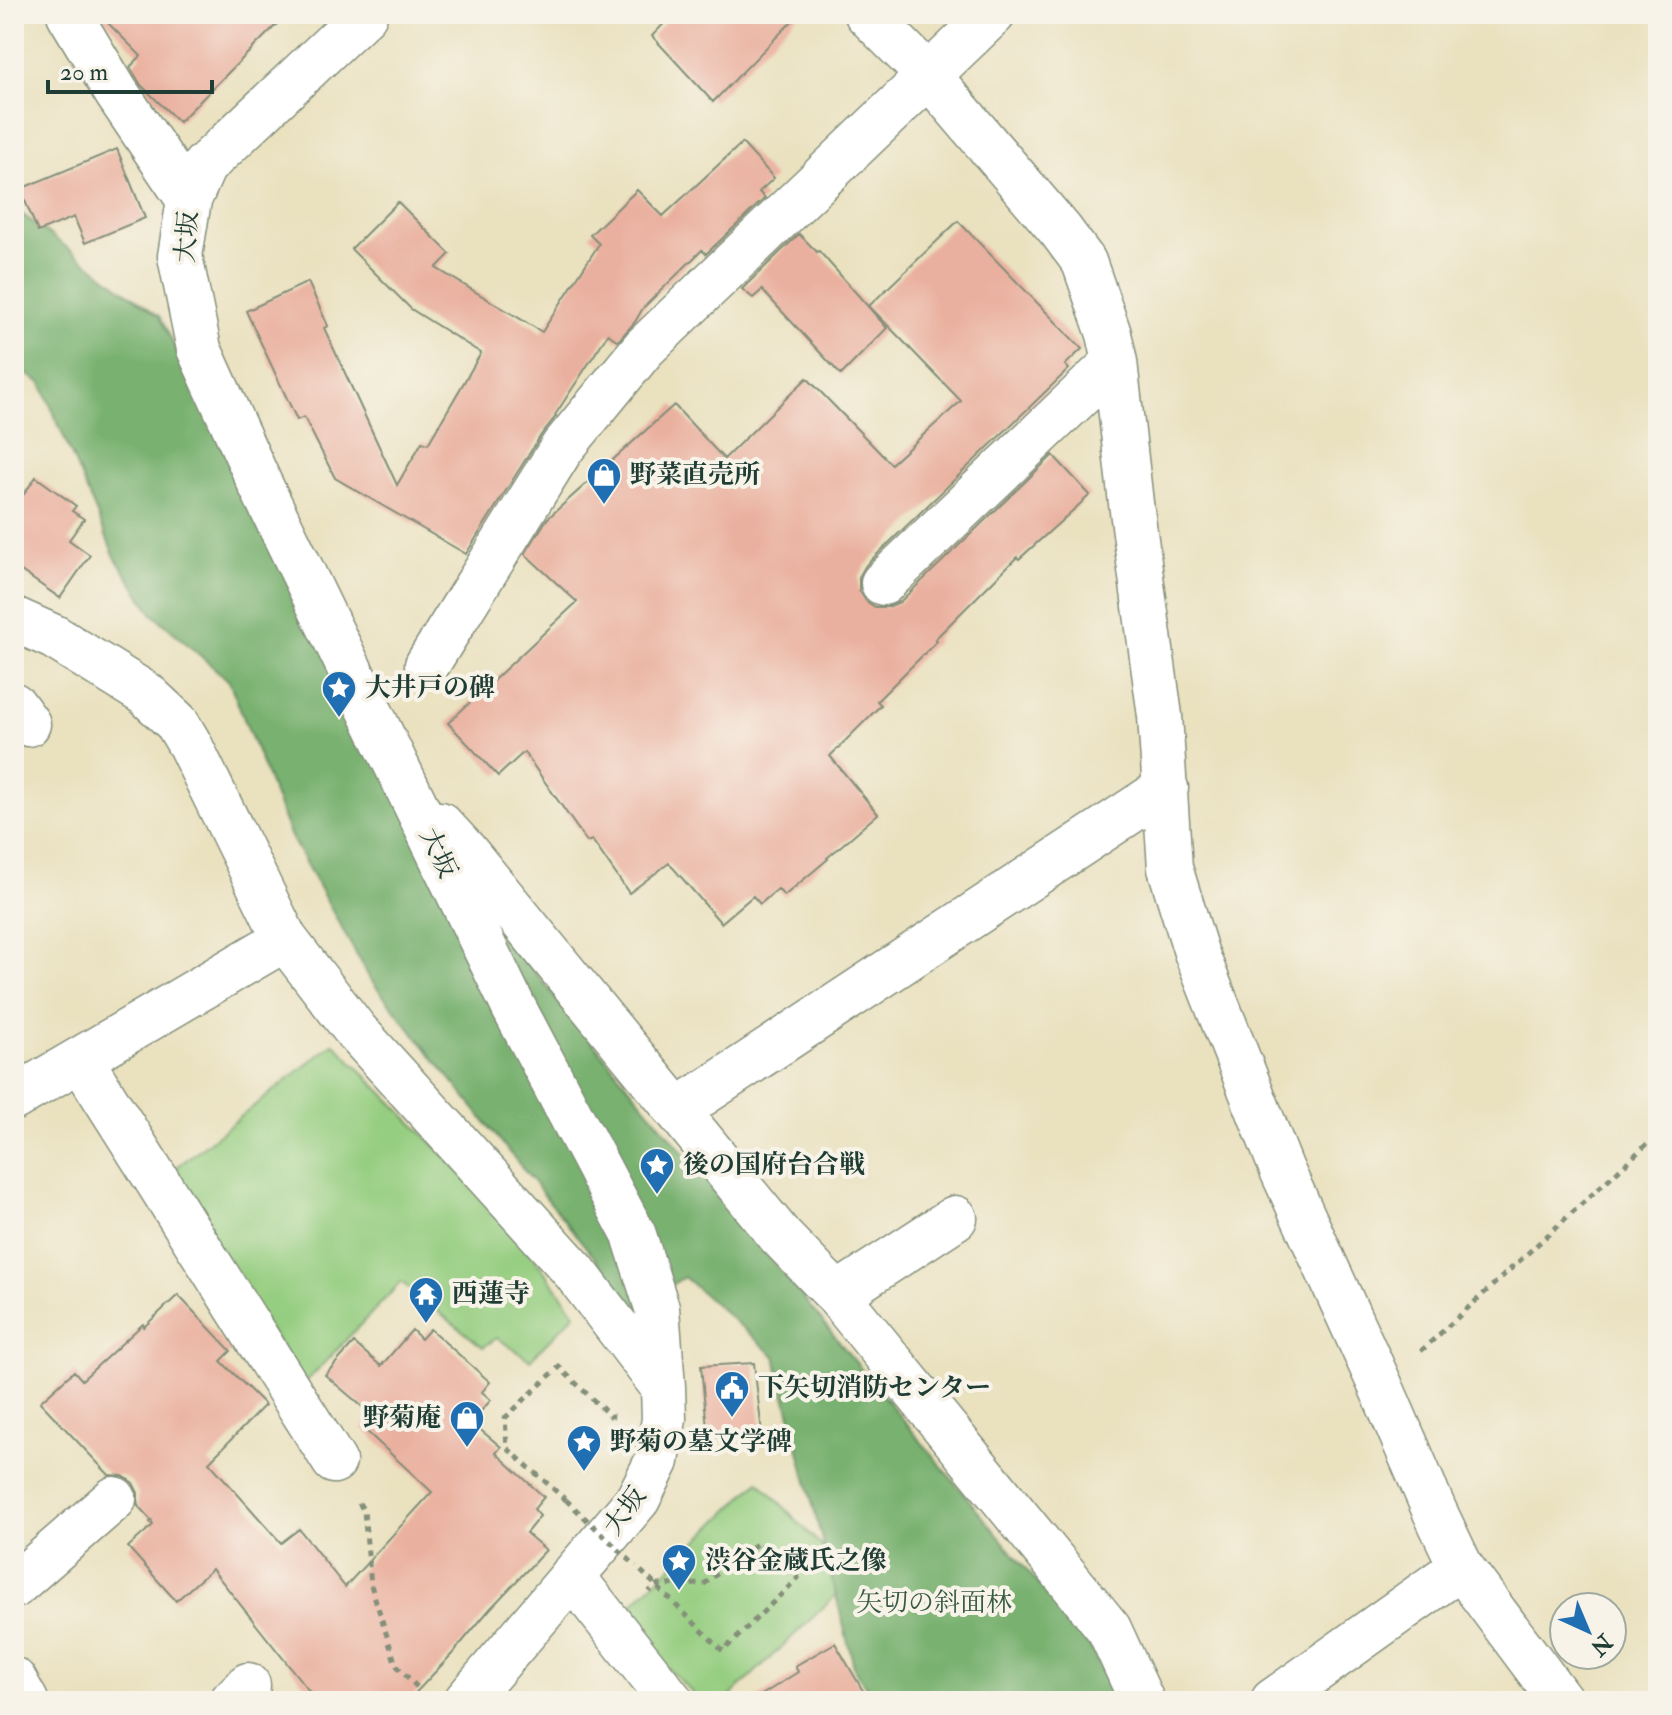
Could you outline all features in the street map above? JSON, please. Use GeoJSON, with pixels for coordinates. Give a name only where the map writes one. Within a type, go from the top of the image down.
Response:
{"type":"FeatureCollection","features":[{"type":"Feature","properties":{"kind":"street"},"geometry":{"type":"LineString","coordinates":[[69,14],[116,92],[189,200]]}},
{"type":"Feature","properties":{"kind":"street","name":"大坂"},"geometry":{"type":"LineString","coordinates":[[365,14],[204,166],[189,200],[180,256],[199,349],[260,484],[514,1008],[634,1235],[657,1308],[663,1387],[664,1419],[657,1461],[638,1499],[466,1701]]}},
{"type":"Feature","properties":{"kind":"street"},"geometry":{"type":"LineString","coordinates":[[867,14],[929,76],[1084,262],[1109,334],[1115,362],[1160,716],[1170,868],[1196,952],[1282,1170],[1461,1567],[1561,1701]]}},
{"type":"Feature","properties":{"kind":"street"},"geometry":{"type":"LineString","coordinates":[[427,665],[562,448],[644,348],[993,14]]}},
{"type":"Feature","properties":{"kind":"street"},"geometry":{"type":"LineString","coordinates":[[883,583],[1115,362]]}},
{"type":"Feature","properties":{"kind":"street"},"geometry":{"type":"LineString","coordinates":[[14,619],[54,637],[146,694],[177,723],[285,939],[356,1031],[574,1271],[663,1387]]}},
{"type":"Feature","properties":{"kind":"street"},"geometry":{"type":"LineString","coordinates":[[678,1110],[1166,788]]}},
{"type":"Feature","properties":{"kind":"street"},"geometry":{"type":"LineString","coordinates":[[408,791],[465,851],[780,1236],[837,1295],[1109,1629],[1142,1701]]}},
{"type":"Feature","properties":{"kind":"street"},"geometry":{"type":"LineString","coordinates":[[14,1098],[285,939]]}},
{"type":"Feature","properties":{"kind":"street"},"geometry":{"type":"LineString","coordinates":[[81,1060],[334,1461]]}},
{"type":"Feature","properties":{"kind":"street"},"geometry":{"type":"LineString","coordinates":[[837,1295],[955,1218]]}},
{"type":"Feature","properties":{"kind":"street"},"geometry":{"type":"LineString","coordinates":[[14,1586],[114,1499]]}},
{"type":"Feature","properties":{"kind":"street"},"geometry":{"type":"LineString","coordinates":[[1273,1701],[1461,1567]]}},
{"type":"Feature","properties":{"kind":"street"},"geometry":{"type":"LineString","coordinates":[[572,1576],[671,1701]]}},
{"type":"Feature","properties":{"kind":"street"},"geometry":{"type":"LineString","coordinates":[[14,1680],[26,1701]]}},
{"type":"Feature","properties":{"kind":"path"},"geometry":{"type":"LineString","coordinates":[[1381,1387],[1658,1134]]}},
{"type":"Feature","properties":{"kind":"path"},"geometry":{"type":"LineString","coordinates":[[559,1367],[505,1418],[507,1448],[566,1500],[656,1585],[723,1651],[798,1578],[759,1542],[704,1584],[656,1585],[647,1594]]}},
{"type":"Feature","properties":{"kind":"path"},"geometry":{"type":"LineString","coordinates":[[334,1461],[364,1511],[371,1585],[396,1665],[422,1692]]}},
{"type":"Feature","properties":{"kind":"green space","name":"矢切の斜面林"},"geometry":{"type":"Polygon","coordinates":[[[14,208],[160,317],[404,813],[1090,1647],[1117,1701],[875,1701],[855,1670],[775,1356],[684,1277],[635,1308],[370,979],[291,837],[229,681],[152,613],[115,557],[41,383],[14,366],[14,208]]]}},
{"type":"Feature","properties":{"kind":"green space"},"geometry":{"type":"Polygon","coordinates":[[[334,1043],[491,1207],[575,1314],[530,1360],[497,1338],[483,1347],[401,1282],[305,1383],[167,1175],[334,1043]]]}},
{"type":"Feature","properties":{"kind":"green space"},"geometry":{"type":"Polygon","coordinates":[[[759,1481],[853,1579],[725,1701],[700,1701],[619,1617],[759,1481]]]}},
{"type":"Feature","properties":{"kind":"building"},"geometry":{"type":"Polygon","coordinates":[[[99,14],[287,14],[179,122],[141,85],[130,67],[141,56],[99,14]]]}},
{"type":"Feature","properties":{"kind":"building"},"geometry":{"type":"Polygon","coordinates":[[[673,14],[799,14],[713,102],[652,36],[673,14]]]}},
{"type":"Feature","properties":{"kind":"building"},"geometry":{"type":"Polygon","coordinates":[[[742,143],[774,178],[759,192],[765,198],[706,254],[702,250],[643,308],[618,341],[608,334],[466,554],[335,478],[304,417],[297,420],[246,311],[308,282],[328,326],[324,328],[397,485],[422,442],[428,444],[481,353],[411,309],[351,249],[398,202],[450,254],[436,268],[542,332],[599,244],[590,235],[637,190],[663,216],[742,143]]]}},
{"type":"Feature","properties":{"kind":"building"},"geometry":{"type":"Polygon","coordinates":[[[117,149],[145,218],[85,243],[74,217],[38,232],[20,189],[117,149]]]}},
{"type":"Feature","properties":{"kind":"building"},"geometry":{"type":"Polygon","coordinates":[[[958,221],[1082,349],[1065,365],[1069,369],[866,565],[859,577],[859,590],[866,601],[875,607],[888,607],[900,602],[1053,455],[1090,495],[1019,559],[1017,557],[935,639],[937,641],[877,701],[881,705],[830,756],[878,814],[828,859],[784,896],[778,889],[760,904],[753,896],[721,923],[669,863],[629,893],[592,840],[587,842],[524,752],[498,776],[448,723],[577,602],[525,554],[547,519],[674,405],[724,459],[807,378],[891,464],[961,401],[869,306],[958,221]]]}},
{"type":"Feature","properties":{"kind":"building"},"geometry":{"type":"Polygon","coordinates":[[[799,234],[819,251],[887,328],[841,375],[762,290],[753,298],[742,289],[799,234]]]}},
{"type":"Feature","properties":{"kind":"building"},"geometry":{"type":"Polygon","coordinates":[[[36,477],[76,506],[72,511],[84,519],[69,540],[90,555],[60,598],[14,566],[14,508],[36,477]]]}},
{"type":"Feature","properties":{"kind":"building"},"geometry":{"type":"Polygon","coordinates":[[[178,1295],[231,1351],[221,1361],[265,1405],[209,1462],[281,1543],[299,1529],[345,1587],[432,1492],[363,1428],[372,1415],[325,1375],[354,1343],[381,1366],[412,1330],[421,1339],[430,1329],[490,1382],[482,1392],[491,1400],[471,1422],[501,1447],[496,1453],[544,1497],[534,1509],[540,1516],[526,1533],[546,1550],[408,1701],[317,1701],[212,1569],[176,1601],[128,1547],[153,1525],[138,1506],[138,1493],[133,1483],[123,1476],[109,1475],[40,1402],[74,1371],[82,1380],[178,1295]]]}},
{"type":"Feature","properties":{"kind":"building"},"geometry":{"type":"Polygon","coordinates":[[[754,1363],[762,1433],[708,1438],[701,1366],[754,1363]]]}},
{"type":"Feature","properties":{"kind":"building"},"geometry":{"type":"Polygon","coordinates":[[[835,1643],[869,1701],[752,1701],[798,1672],[795,1666],[835,1643]]]}},
{"type":"Feature","properties":{"kind":"place","name":"野菜直売所"},"geometry":{"type":"Point","coordinates":[604,506]}},
{"type":"Feature","properties":{"kind":"place","name":"大井戸の碑"},"geometry":{"type":"Point","coordinates":[339,719]}},
{"type":"Feature","properties":{"kind":"place","name":"後の国府台合戦"},"geometry":{"type":"Point","coordinates":[657,1196]}},
{"type":"Feature","properties":{"kind":"place","name":"西蓮寺"},"geometry":{"type":"Point","coordinates":[426,1325]}},
{"type":"Feature","properties":{"kind":"place","name":"下矢切消防センター"},"geometry":{"type":"Point","coordinates":[732,1419]}},
{"type":"Feature","properties":{"kind":"place","name":"野菊庵"},"geometry":{"type":"Point","coordinates":[467,1449]}},
{"type":"Feature","properties":{"kind":"place","name":"野菊の墓文学碑"},"geometry":{"type":"Point","coordinates":[584,1473]}},
{"type":"Feature","properties":{"kind":"place","name":"渋谷金蔵氏之像"},"geometry":{"type":"Point","coordinates":[679,1592]}}]}
